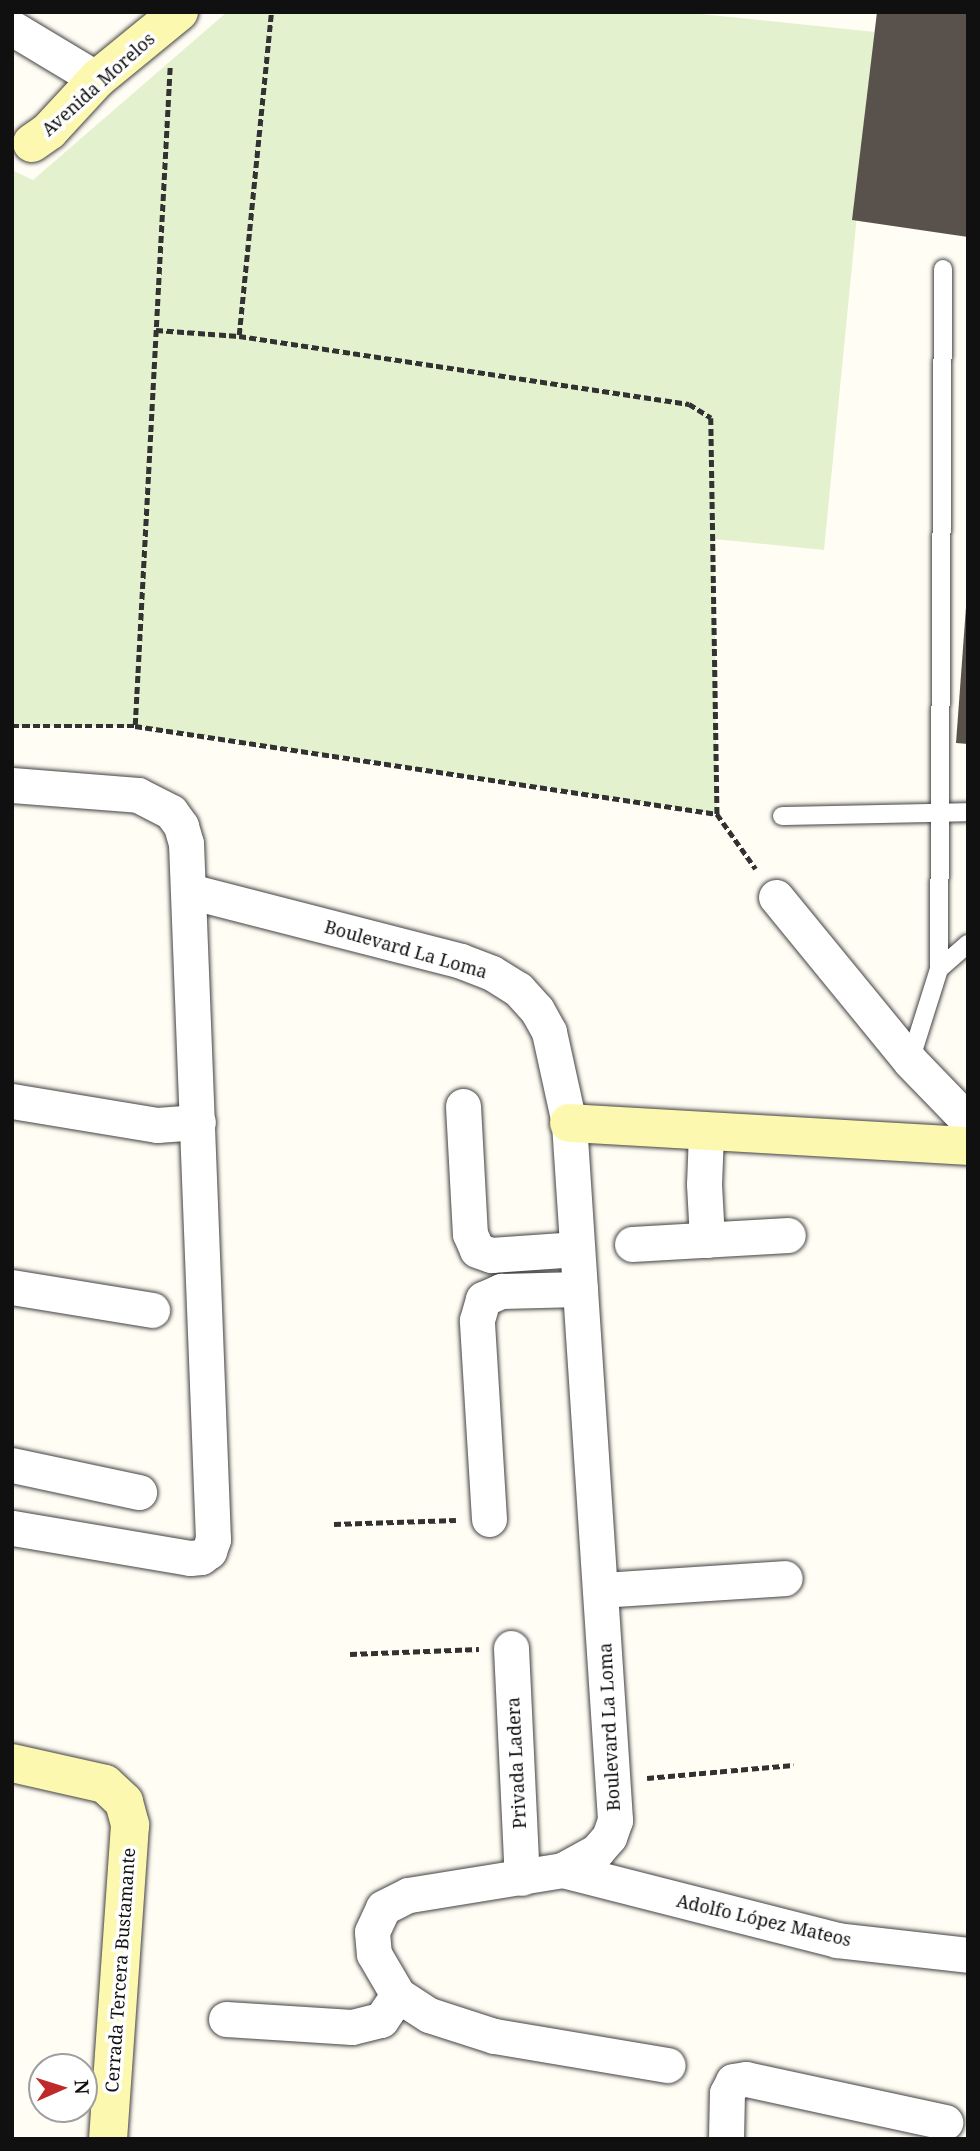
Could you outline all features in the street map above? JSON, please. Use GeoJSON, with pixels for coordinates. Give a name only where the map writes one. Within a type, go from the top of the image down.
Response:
{"type":"FeatureCollection","features":[{"type":"Feature","properties":{"kind":"main road","name":"Avenida Morelos"},"geometry":{"type":"LineString","coordinates":[[22,143],[49,131],[97,79],[176,15]]}},
{"type":"Feature","properties":{"kind":"main road"},"geometry":{"type":"LineString","coordinates":[[569,1123],[968,1146]]}},
{"type":"Feature","properties":{"kind":"main road","name":"Cerrada Tercera Bustamante"},"geometry":{"type":"LineString","coordinates":[[12,1763],[105,1784],[124,1802],[130,1825],[108,2139]]}},
{"type":"Feature","properties":{"kind":"street"},"geometry":{"type":"LineString","coordinates":[[12,28],[97,79]]}},
{"type":"Feature","properties":{"kind":"street"},"geometry":{"type":"LineString","coordinates":[[12,785],[138,795],[171,812],[181,826],[186,843],[213,1539],[209,1551],[201,1557],[190,1558],[12,1528]]}},
{"type":"Feature","properties":{"kind":"street","name":"Boulevard La Loma"},"geometry":{"type":"LineString","coordinates":[[189,891],[461,961],[492,973],[518,989],[537,1010],[549,1031],[569,1123],[615,1819],[609,1838],[597,1851],[563,1870],[408,1895],[383,1908],[372,1932],[374,1954],[398,1995],[429,2015],[461,2028],[668,2066]]}},
{"type":"Feature","properties":{"kind":"street"},"geometry":{"type":"LineString","coordinates":[[776,897],[910,1060],[968,1121]]}},
{"type":"Feature","properties":{"kind":"street"},"geometry":{"type":"LineString","coordinates":[[12,1101],[157,1125],[198,1122]]}},
{"type":"Feature","properties":{"kind":"street"},"geometry":{"type":"LineString","coordinates":[[463,1106],[470,1234],[477,1250],[491,1255],[578,1250]]}},
{"type":"Feature","properties":{"kind":"street"},"geometry":{"type":"LineString","coordinates":[[706,1133],[704,1184],[707,1241]]}},
{"type":"Feature","properties":{"kind":"street"},"geometry":{"type":"LineString","coordinates":[[632,1244],[788,1235]]}},
{"type":"Feature","properties":{"kind":"street"},"geometry":{"type":"LineString","coordinates":[[12,1287],[152,1310]]}},
{"type":"Feature","properties":{"kind":"street"},"geometry":{"type":"LineString","coordinates":[[489,1519],[477,1320],[483,1299],[501,1291],[580,1289]]}},
{"type":"Feature","properties":{"kind":"street"},"geometry":{"type":"LineString","coordinates":[[12,1465],[139,1492]]}},
{"type":"Feature","properties":{"kind":"street"},"geometry":{"type":"LineString","coordinates":[[601,1590],[785,1578]]}},
{"type":"Feature","properties":{"kind":"street","name":"Privada Ladera"},"geometry":{"type":"LineString","coordinates":[[511,1648],[522,1878]]}},
{"type":"Feature","properties":{"kind":"street","name":"Adolfo López Mateos"},"geometry":{"type":"LineString","coordinates":[[563,1870],[837,1940],[968,1955]]}},
{"type":"Feature","properties":{"kind":"street"},"geometry":{"type":"LineString","coordinates":[[226,2019],[352,2027],[381,2020],[398,1995]]}},
{"type":"Feature","properties":{"kind":"street"},"geometry":{"type":"LineString","coordinates":[[726,2139],[727,2093],[733,2081],[746,2079],[945,2122]]}},
{"type":"Feature","properties":{"kind":"lane"},"geometry":{"type":"LineString","coordinates":[[910,1060],[939,969],[943,270]]}},
{"type":"Feature","properties":{"kind":"lane"},"geometry":{"type":"LineString","coordinates":[[782,816],[968,812]]}},
{"type":"Feature","properties":{"kind":"lane"},"geometry":{"type":"LineString","coordinates":[[939,969],[968,944]]}},
{"type":"Feature","properties":{"kind":"path"},"geometry":{"type":"LineString","coordinates":[[239,336],[271,12]]}},
{"type":"Feature","properties":{"kind":"path"},"geometry":{"type":"LineString","coordinates":[[135,726],[176,15]]}},
{"type":"Feature","properties":{"kind":"path"},"geometry":{"type":"LineString","coordinates":[[156,330],[239,336],[689,404],[711,418],[717,814],[776,897]]}},
{"type":"Feature","properties":{"kind":"path"},"geometry":{"type":"LineString","coordinates":[[12,726],[135,726],[717,814]]}},
{"type":"Feature","properties":{"kind":"path"},"geometry":{"type":"LineString","coordinates":[[334,1524],[489,1519]]}},
{"type":"Feature","properties":{"kind":"path"},"geometry":{"type":"LineString","coordinates":[[350,1654],[511,1648]]}},
{"type":"Feature","properties":{"kind":"path"},"geometry":{"type":"LineString","coordinates":[[614,1780],[793,1765]]}},
{"type":"Feature","properties":{"kind":"green space"},"geometry":{"type":"Polygon","coordinates":[[[227,12],[681,12],[875,32],[824,550],[714,539],[717,814],[135,726],[12,726],[12,170],[33,180],[227,12]]]}},
{"type":"Feature","properties":{"kind":"building"},"geometry":{"type":"Polygon","coordinates":[[[877,12],[968,12],[968,237],[852,220],[877,12]]]}},
{"type":"Feature","properties":{"kind":"building"},"geometry":{"type":"Polygon","coordinates":[[[968,607],[968,744],[956,743],[968,607]]]}}]}
